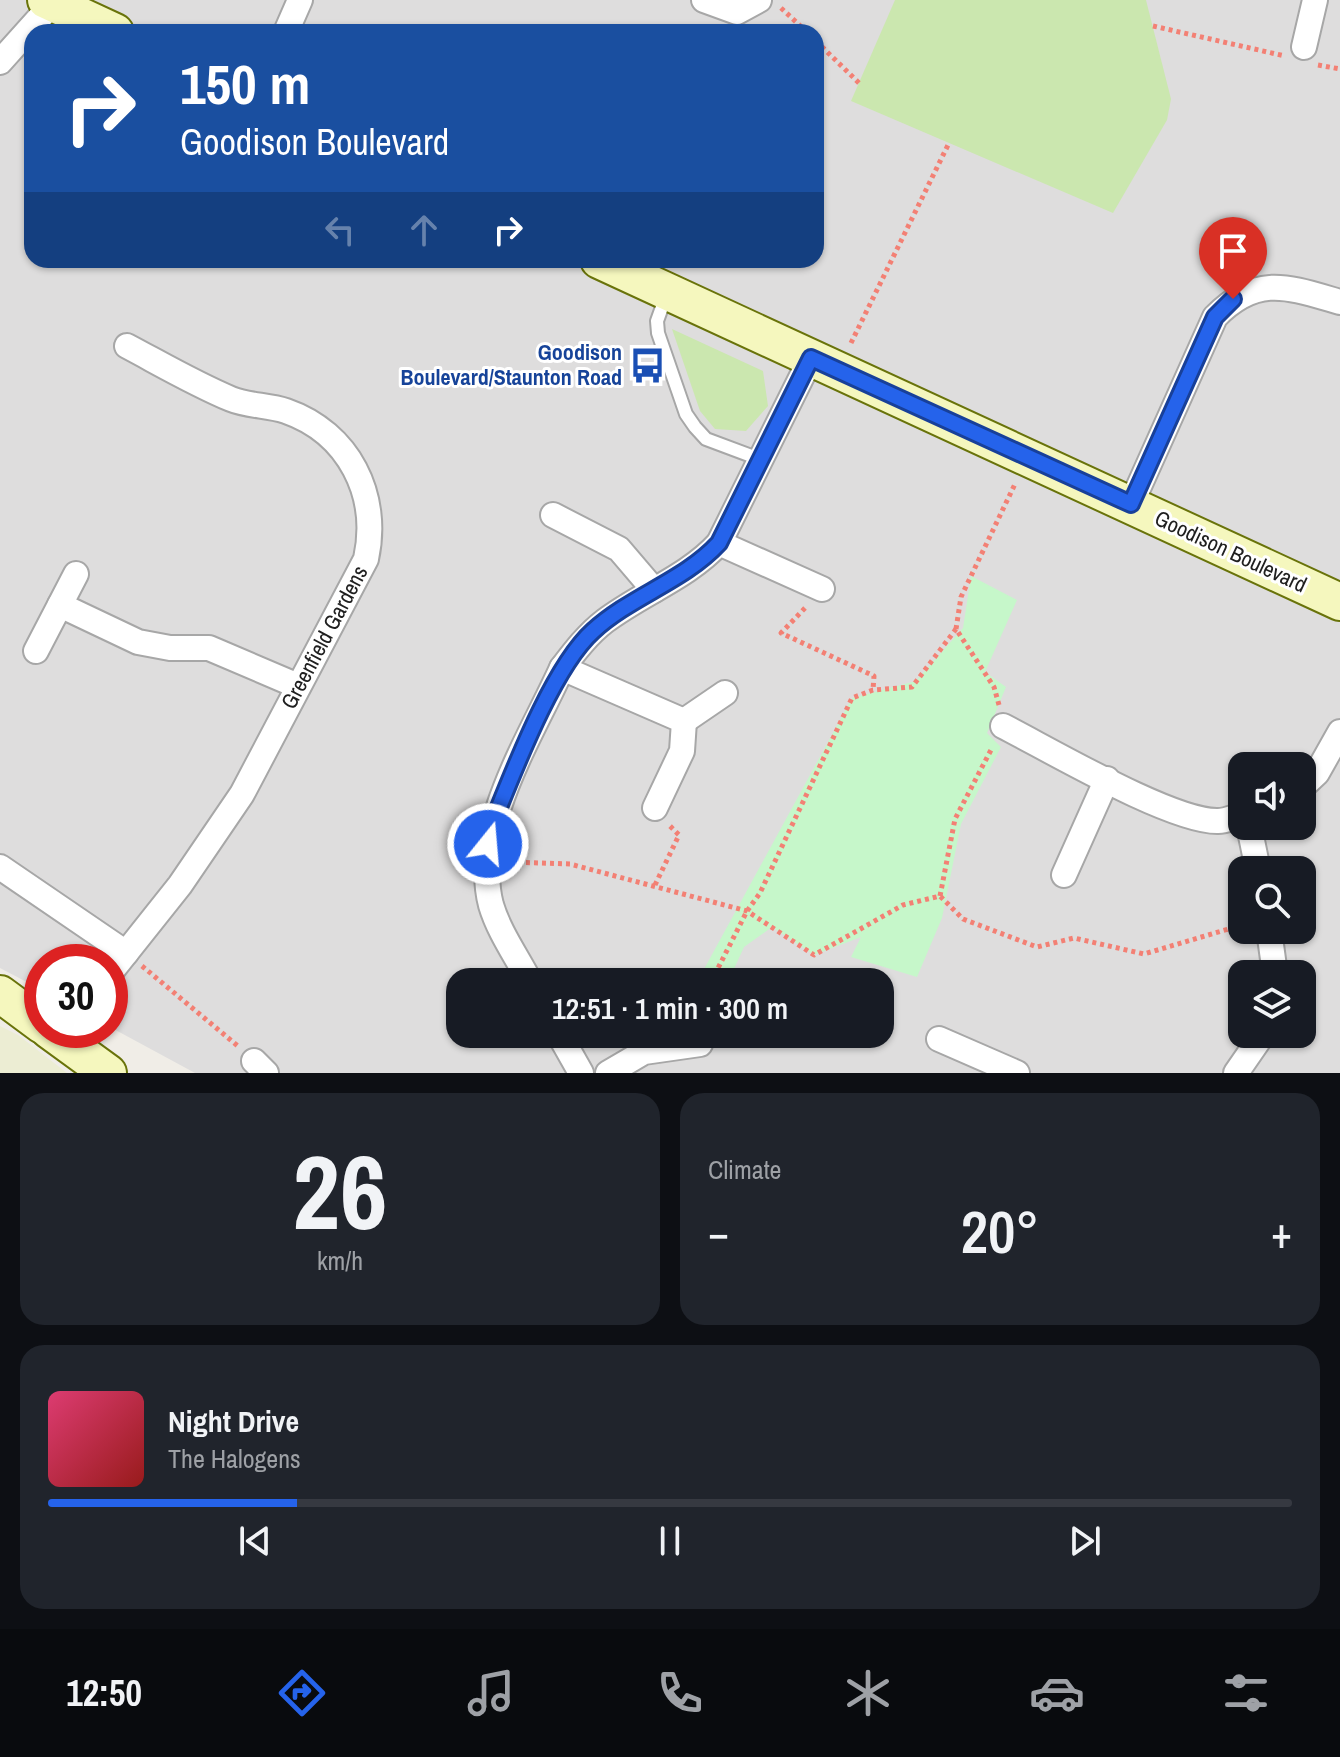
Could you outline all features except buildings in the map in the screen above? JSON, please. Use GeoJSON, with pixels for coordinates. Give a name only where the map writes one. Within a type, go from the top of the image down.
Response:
{"type":"FeatureCollection","features":[{"type":"Feature","properties":{"kind":"street"},"geometry":{"type":"LineString","coordinates":[[290,24],[300,0]]}},
{"type":"Feature","properties":{"kind":"street"},"geometry":{"type":"LineString","coordinates":[[704,0],[737,12],[754,6],[759,0]]}},
{"type":"Feature","properties":{"kind":"street"},"geometry":{"type":"LineString","coordinates":[[1295,52],[1315,0]]}},
{"type":"Feature","properties":{"kind":"street"},"geometry":{"type":"LineString","coordinates":[[31,24],[49,2],[97,24]]}},
{"type":"Feature","properties":{"kind":"street"},"geometry":{"type":"LineString","coordinates":[[0,62],[24,33]]}},
{"type":"Feature","properties":{"kind":"street","name":"Goodison Boulevard"},"geometry":{"type":"LineString","coordinates":[[615,268],[1340,602]]}},
{"type":"Feature","properties":{"kind":"street"},"geometry":{"type":"LineString","coordinates":[[1131,504],[1215,317],[1233,299],[1274,286],[1340,302]]}},
{"type":"Feature","properties":{"kind":"street","name":"Greenfield Gardens"},"geometry":{"type":"LineString","coordinates":[[127,346],[234,400],[286,411],[318,428],[340,447],[359,477],[370,506],[372,531],[366,559],[242,794],[180,885],[128,950]]}},
{"type":"Feature","properties":{"kind":"street"},"geometry":{"type":"LineString","coordinates":[[523,968],[491,905],[485,861],[491,827],[562,668],[591,632],[705,559],[719,543],[762,460],[824,364]]}},
{"type":"Feature","properties":{"kind":"street"},"geometry":{"type":"LineString","coordinates":[[553,515],[619,549],[654,590]]}},
{"type":"Feature","properties":{"kind":"street"},"geometry":{"type":"LineString","coordinates":[[719,543],[822,589]]}},
{"type":"Feature","properties":{"kind":"street"},"geometry":{"type":"LineString","coordinates":[[36,651],[76,574]]}},
{"type":"Feature","properties":{"kind":"street"},"geometry":{"type":"LineString","coordinates":[[60,605],[138,642],[170,648],[209,648],[298,686]]}},
{"type":"Feature","properties":{"kind":"street"},"geometry":{"type":"LineString","coordinates":[[562,668],[684,721]]}},
{"type":"Feature","properties":{"kind":"street"},"geometry":{"type":"LineString","coordinates":[[684,721],[725,693]]}},
{"type":"Feature","properties":{"kind":"street"},"geometry":{"type":"LineString","coordinates":[[655,808],[682,751],[684,721]]}},
{"type":"Feature","properties":{"kind":"street"},"geometry":{"type":"LineString","coordinates":[[1003,726],[1155,803],[1195,818],[1219,821],[1228,819]]}},
{"type":"Feature","properties":{"kind":"street"},"geometry":{"type":"LineString","coordinates":[[1316,774],[1340,732]]}},
{"type":"Feature","properties":{"kind":"street"},"geometry":{"type":"LineString","coordinates":[[1064,875],[1107,779]]}},
{"type":"Feature","properties":{"kind":"street"},"geometry":{"type":"LineString","coordinates":[[0,867],[113,944]]}},
{"type":"Feature","properties":{"kind":"street"},"geometry":{"type":"LineString","coordinates":[[0,994],[24,1011]]}},
{"type":"Feature","properties":{"kind":"street"},"geometry":{"type":"LineString","coordinates":[[939,1039],[1017,1073]]}},
{"type":"Feature","properties":{"kind":"street"},"geometry":{"type":"LineString","coordinates":[[75,1048],[108,1073]]}},
{"type":"Feature","properties":{"kind":"street"},"geometry":{"type":"LineString","coordinates":[[567,1048],[581,1073]]}},
{"type":"Feature","properties":{"kind":"street"},"geometry":{"type":"LineString","coordinates":[[608,1073],[644,1052],[672,1048]]}},
{"type":"Feature","properties":{"kind":"street"},"geometry":{"type":"LineString","coordinates":[[1236,1073],[1253,1048]]}},
{"type":"Feature","properties":{"kind":"lane"},"geometry":{"type":"LineString","coordinates":[[667,293],[657,321],[658,333],[686,414],[706,439],[762,460]]}},
{"type":"Feature","properties":{"kind":"path"},"geometry":{"type":"LineString","coordinates":[[773,0],[798,24]]}},
{"type":"Feature","properties":{"kind":"path"},"geometry":{"type":"LineString","coordinates":[[1153,26],[1295,52]]}},
{"type":"Feature","properties":{"kind":"path"},"geometry":{"type":"LineString","coordinates":[[824,49],[859,83]]}},
{"type":"Feature","properties":{"kind":"path"},"geometry":{"type":"LineString","coordinates":[[824,364],[949,143]]}},
{"type":"Feature","properties":{"kind":"path"},"geometry":{"type":"LineString","coordinates":[[718,968],[747,911],[760,893],[852,698],[873,690],[912,687],[956,629],[961,597],[1027,457]]}},
{"type":"Feature","properties":{"kind":"path"},"geometry":{"type":"LineString","coordinates":[[822,589],[781,633],[874,676],[873,690]]}},
{"type":"Feature","properties":{"kind":"path"},"geometry":{"type":"LineString","coordinates":[[940,896],[955,819],[1003,726],[994,687],[956,629]]}},
{"type":"Feature","properties":{"kind":"path"},"geometry":{"type":"LineString","coordinates":[[655,808],[679,835],[655,885]]}},
{"type":"Feature","properties":{"kind":"path"},"geometry":{"type":"LineString","coordinates":[[485,861],[570,864],[747,911],[814,955],[903,905],[940,896]]}},
{"type":"Feature","properties":{"kind":"path"},"geometry":{"type":"LineString","coordinates":[[940,896],[963,919],[1037,947],[1074,938],[1144,954],[1228,929]]}},
{"type":"Feature","properties":{"kind":"path"},"geometry":{"type":"LineString","coordinates":[[128,955],[260,1067]]}},
{"type":"Feature","properties":{"kind":"shaded area"},"geometry":{"type":"Polygon","coordinates":[[[0,0],[1340,0],[1340,1073],[195,1073],[128,1037],[128,944],[24,944],[24,981],[0,968],[0,0]]]}},
{"type":"Feature","properties":{"kind":"green space"},"geometry":{"type":"Polygon","coordinates":[[[895,0],[1146,0],[1171,99],[1167,120],[1113,213],[851,101],[895,0]]]}},
{"type":"Feature","properties":{"kind":"green space"},"geometry":{"type":"Polygon","coordinates":[[[672,329],[763,371],[768,406],[746,431],[715,429],[700,411],[672,329]]]}},
{"type":"Feature","properties":{"kind":"green space"},"geometry":{"type":"Polygon","coordinates":[[[971,576],[1017,600],[985,672],[1006,687],[987,733],[1001,747],[961,824],[942,918],[917,977],[851,957],[861,937],[814,955],[772,927],[744,947],[734,968],[705,968],[852,698],[916,681],[963,628],[971,576]]]}},
{"type":"Feature","properties":{"kind":"green space"},"geometry":{"type":"Polygon","coordinates":[[[0,1026],[24,1040],[24,1048],[35,1048],[67,1073],[0,1073],[0,1026]]]}},
{"type":"Feature","properties":{"kind":"place","name":"Goodison Boulevard/Staunton Road"},"geometry":{"type":"Point","coordinates":[648,365]}},
{"type":"Feature","properties":{"kind":"route"},"geometry":{"type":"LineString","coordinates":[[488,844],[491,827],[503,798],[562,668],[591,632],[705,559],[719,543],[732,524],[811,358],[1131,504],[1215,317],[1233,299]]}}]}
